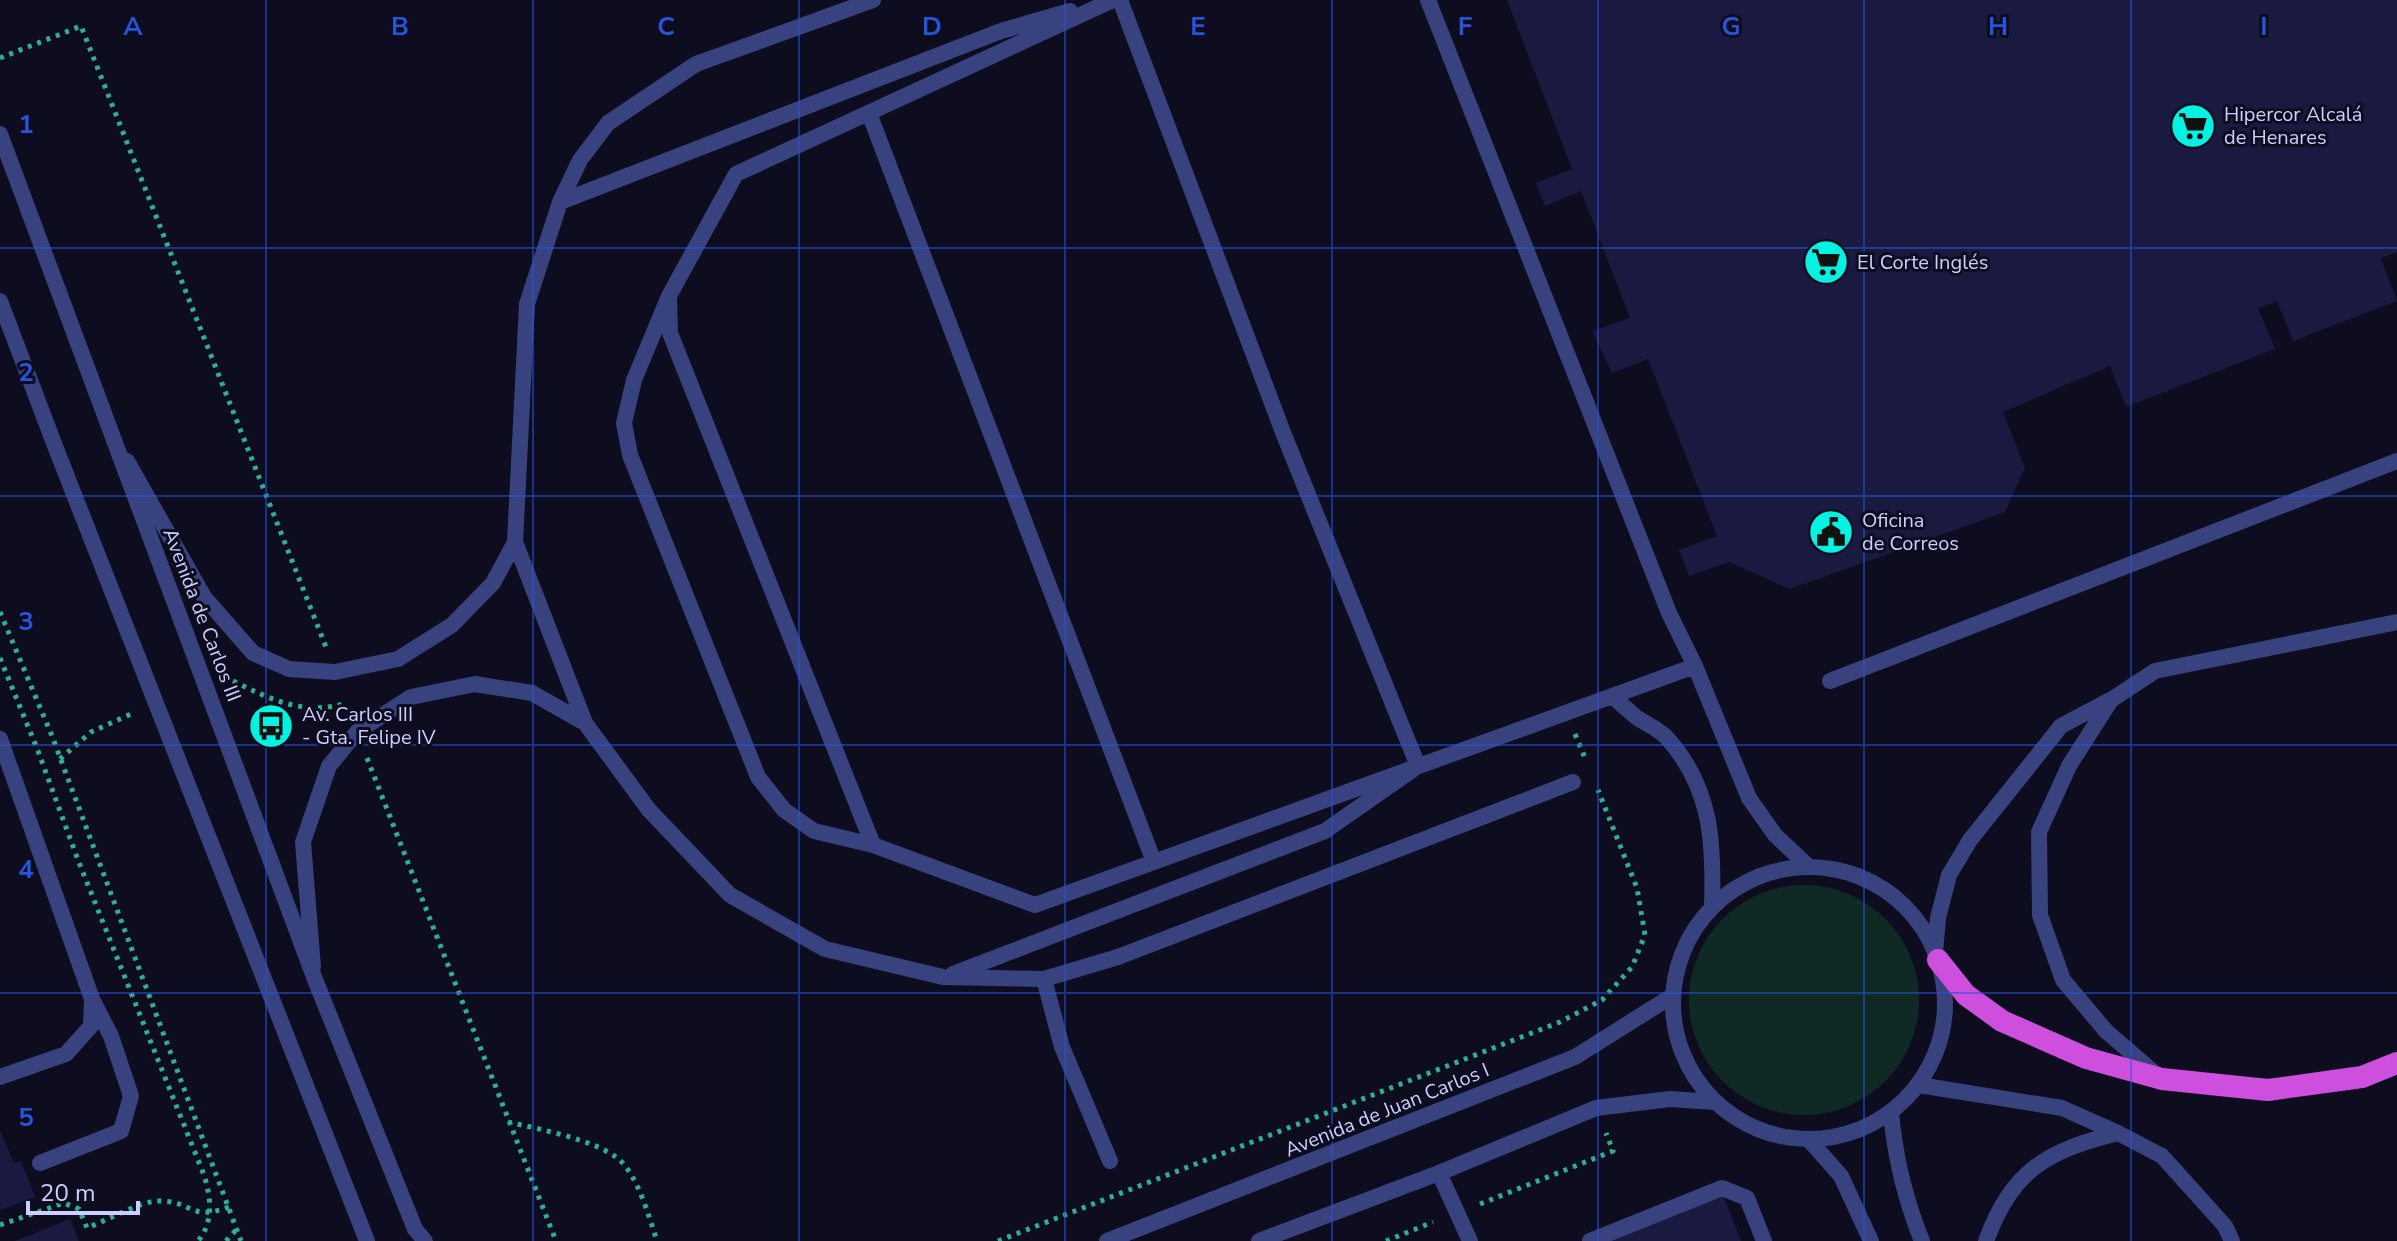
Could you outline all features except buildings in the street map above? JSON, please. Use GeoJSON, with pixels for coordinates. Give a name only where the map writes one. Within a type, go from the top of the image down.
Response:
{"type":"FeatureCollection","features":[{"type":"Feature","properties":{"kind":"highway"},"geometry":{"type":"LineString","coordinates":[[1937,956],[1966,995],[2002,1021],[2086,1058],[2162,1079],[2268,1090],[2362,1077],[2397,1063]]}},
{"type":"Feature","properties":{"kind":"street"},"geometry":{"type":"LineString","coordinates":[[873,0],[696,64],[608,123],[580,160],[560,202],[527,304],[515,542],[585,723],[649,810],[730,895],[825,949],[943,977],[1044,979],[1118,957],[1573,782]]}},
{"type":"Feature","properties":{"kind":"street"},"geometry":{"type":"LineString","coordinates":[[560,202],[1001,31],[1112,0]]}},
{"type":"Feature","properties":{"kind":"street"},"geometry":{"type":"LineString","coordinates":[[1112,0],[736,174],[669,296],[634,380],[624,423],[630,455],[758,777],[784,810],[814,831],[873,845],[1035,905],[1695,666]]}},
{"type":"Feature","properties":{"kind":"street"},"geometry":{"type":"LineString","coordinates":[[1120,0],[1284,435],[1418,766]]}},
{"type":"Feature","properties":{"kind":"street"},"geometry":{"type":"LineString","coordinates":[[1428,0],[1669,613],[1695,666],[1749,798],[1775,835],[1809,867]]}},
{"type":"Feature","properties":{"kind":"street"},"geometry":{"type":"LineString","coordinates":[[869,113],[1154,862]]}},
{"type":"Feature","properties":{"kind":"street","name":"Avenida de Carlos III"},"geometry":{"type":"LineString","coordinates":[[0,134],[314,977],[415,1229],[425,1241]]}},
{"type":"Feature","properties":{"kind":"street"},"geometry":{"type":"LineString","coordinates":[[669,296],[670,333],[873,845]]}},
{"type":"Feature","properties":{"kind":"street"},"geometry":{"type":"LineString","coordinates":[[0,301],[367,1241]]}},
{"type":"Feature","properties":{"kind":"street"},"geometry":{"type":"LineString","coordinates":[[113,435],[204,597],[253,653],[289,669],[335,672],[398,659],[452,625],[493,583],[515,542]]}},
{"type":"Feature","properties":{"kind":"street"},"geometry":{"type":"LineString","coordinates":[[1830,681],[2397,461]]}},
{"type":"Feature","properties":{"kind":"street"},"geometry":{"type":"LineString","coordinates":[[1937,956],[1919,922],[1888,892],[1850,873],[1809,867],[1773,872],[1741,885],[1712,907],[1692,933],[1678,963],[1672,996],[1676,1035],[1690,1071],[1715,1102],[1743,1123],[1775,1136],[1809,1140],[1853,1133],[1891,1112],[1919,1085],[1939,1046],[1946,1003],[1937,956],[1938,918],[1949,875],[1970,840],[2061,726],[2111,700],[2155,671],[2397,622]]}},
{"type":"Feature","properties":{"kind":"street"},"geometry":{"type":"LineString","coordinates":[[314,977],[303,842],[329,766],[357,732],[411,697],[475,684],[532,693],[585,723]]}},
{"type":"Feature","properties":{"kind":"street"},"geometry":{"type":"LineString","coordinates":[[1613,697],[1665,735],[1694,773],[1708,814],[1713,861],[1712,907]]}},
{"type":"Feature","properties":{"kind":"street"},"geometry":{"type":"LineString","coordinates":[[2111,700],[2069,766],[2039,832],[2040,915],[2063,980],[2106,1031],[2162,1079]]}},
{"type":"Feature","properties":{"kind":"street"},"geometry":{"type":"LineString","coordinates":[[0,739],[92,999],[111,1036],[131,1096],[121,1131],[40,1163]]}},
{"type":"Feature","properties":{"kind":"street"},"geometry":{"type":"LineString","coordinates":[[943,977],[1325,831],[1418,766]]}},
{"type":"Feature","properties":{"kind":"street"},"geometry":{"type":"LineString","coordinates":[[1044,979],[1062,1047],[1110,1161]]}},
{"type":"Feature","properties":{"kind":"street","name":"Avenida de Juan Carlos I"},"geometry":{"type":"LineString","coordinates":[[1107,1241],[1575,1057],[1672,996]]}},
{"type":"Feature","properties":{"kind":"street"},"geometry":{"type":"LineString","coordinates":[[0,1077],[66,1054],[91,1026],[92,999]]}},
{"type":"Feature","properties":{"kind":"street"},"geometry":{"type":"LineString","coordinates":[[1919,1085],[2062,1108],[2118,1133],[2162,1156],[2225,1226],[2232,1241]]}},
{"type":"Feature","properties":{"kind":"street"},"geometry":{"type":"LineString","coordinates":[[1259,1241],[1439,1173],[1596,1108],[1670,1099],[1715,1102]]}},
{"type":"Feature","properties":{"kind":"street"},"geometry":{"type":"LineString","coordinates":[[1891,1112],[1895,1154],[1908,1208],[1922,1241]]}},
{"type":"Feature","properties":{"kind":"street"},"geometry":{"type":"LineString","coordinates":[[1986,1241],[1995,1216],[2025,1172],[2062,1149],[2118,1133]]}},
{"type":"Feature","properties":{"kind":"street"},"geometry":{"type":"LineString","coordinates":[[1809,1140],[1841,1176],[1869,1240]]}},
{"type":"Feature","properties":{"kind":"street"},"geometry":{"type":"LineString","coordinates":[[1439,1173],[1470,1241]]}},
{"type":"Feature","properties":{"kind":"street"},"geometry":{"type":"LineString","coordinates":[[1590,1241],[1722,1188],[1747,1198],[1764,1241]]}},
{"type":"Feature","properties":{"kind":"path"},"geometry":{"type":"LineString","coordinates":[[0,58],[81,26],[556,1241]]}},
{"type":"Feature","properties":{"kind":"path"},"geometry":{"type":"LineString","coordinates":[[0,612],[60,759],[241,1241]]}},
{"type":"Feature","properties":{"kind":"path"},"geometry":{"type":"LineString","coordinates":[[0,658],[204,1175],[210,1194],[210,1214],[198,1241]]}},
{"type":"Feature","properties":{"kind":"path"},"geometry":{"type":"LineString","coordinates":[[225,677],[278,703],[325,710],[347,703]]}},
{"type":"Feature","properties":{"kind":"path"},"geometry":{"type":"LineString","coordinates":[[60,759],[91,732],[139,710]]}},
{"type":"Feature","properties":{"kind":"path"},"geometry":{"type":"LineString","coordinates":[[1568,712],[1589,770]]}},
{"type":"Feature","properties":{"kind":"path"},"geometry":{"type":"LineString","coordinates":[[998,1241],[1560,1022],[1602,1000],[1632,967],[1645,935],[1637,888],[1595,784]]}},
{"type":"Feature","properties":{"kind":"path"},"geometry":{"type":"LineString","coordinates":[[507,1122],[568,1136],[617,1158],[640,1190],[657,1241]]}},
{"type":"Feature","properties":{"kind":"path"},"geometry":{"type":"LineString","coordinates":[[0,1225],[64,1203],[79,1209],[87,1228],[154,1200],[179,1203],[199,1214],[210,1214],[229,1207]]}},
{"type":"Feature","properties":{"kind":"path"},"geometry":{"type":"LineString","coordinates":[[226,1241],[237,1229]]}},
{"type":"Feature","properties":{"kind":"green space"},"geometry":{"type":"Polygon","coordinates":[[[1804,885],[1848,893],[1886,918],[1911,956],[1919,1000],[1911,1044],[1886,1082],[1848,1107],[1804,1115],[1760,1107],[1722,1082],[1697,1044],[1689,1000],[1697,956],[1722,918],[1760,893],[1804,885]]]}},
{"type":"Feature","properties":{"kind":"place","name":"Hipercor Alcalá de Henares"},"geometry":{"type":"Point","coordinates":[2193,126]}},
{"type":"Feature","properties":{"kind":"place","name":"El Corte Inglés"},"geometry":{"type":"Point","coordinates":[1826,262]}},
{"type":"Feature","properties":{"kind":"place","name":"Oficina de Correos"},"geometry":{"type":"Point","coordinates":[1831,532]}},
{"type":"Feature","properties":{"kind":"place","name":"Av. Carlos III - Gta. Felipe IV"},"geometry":{"type":"Point","coordinates":[271,726]}}]}
